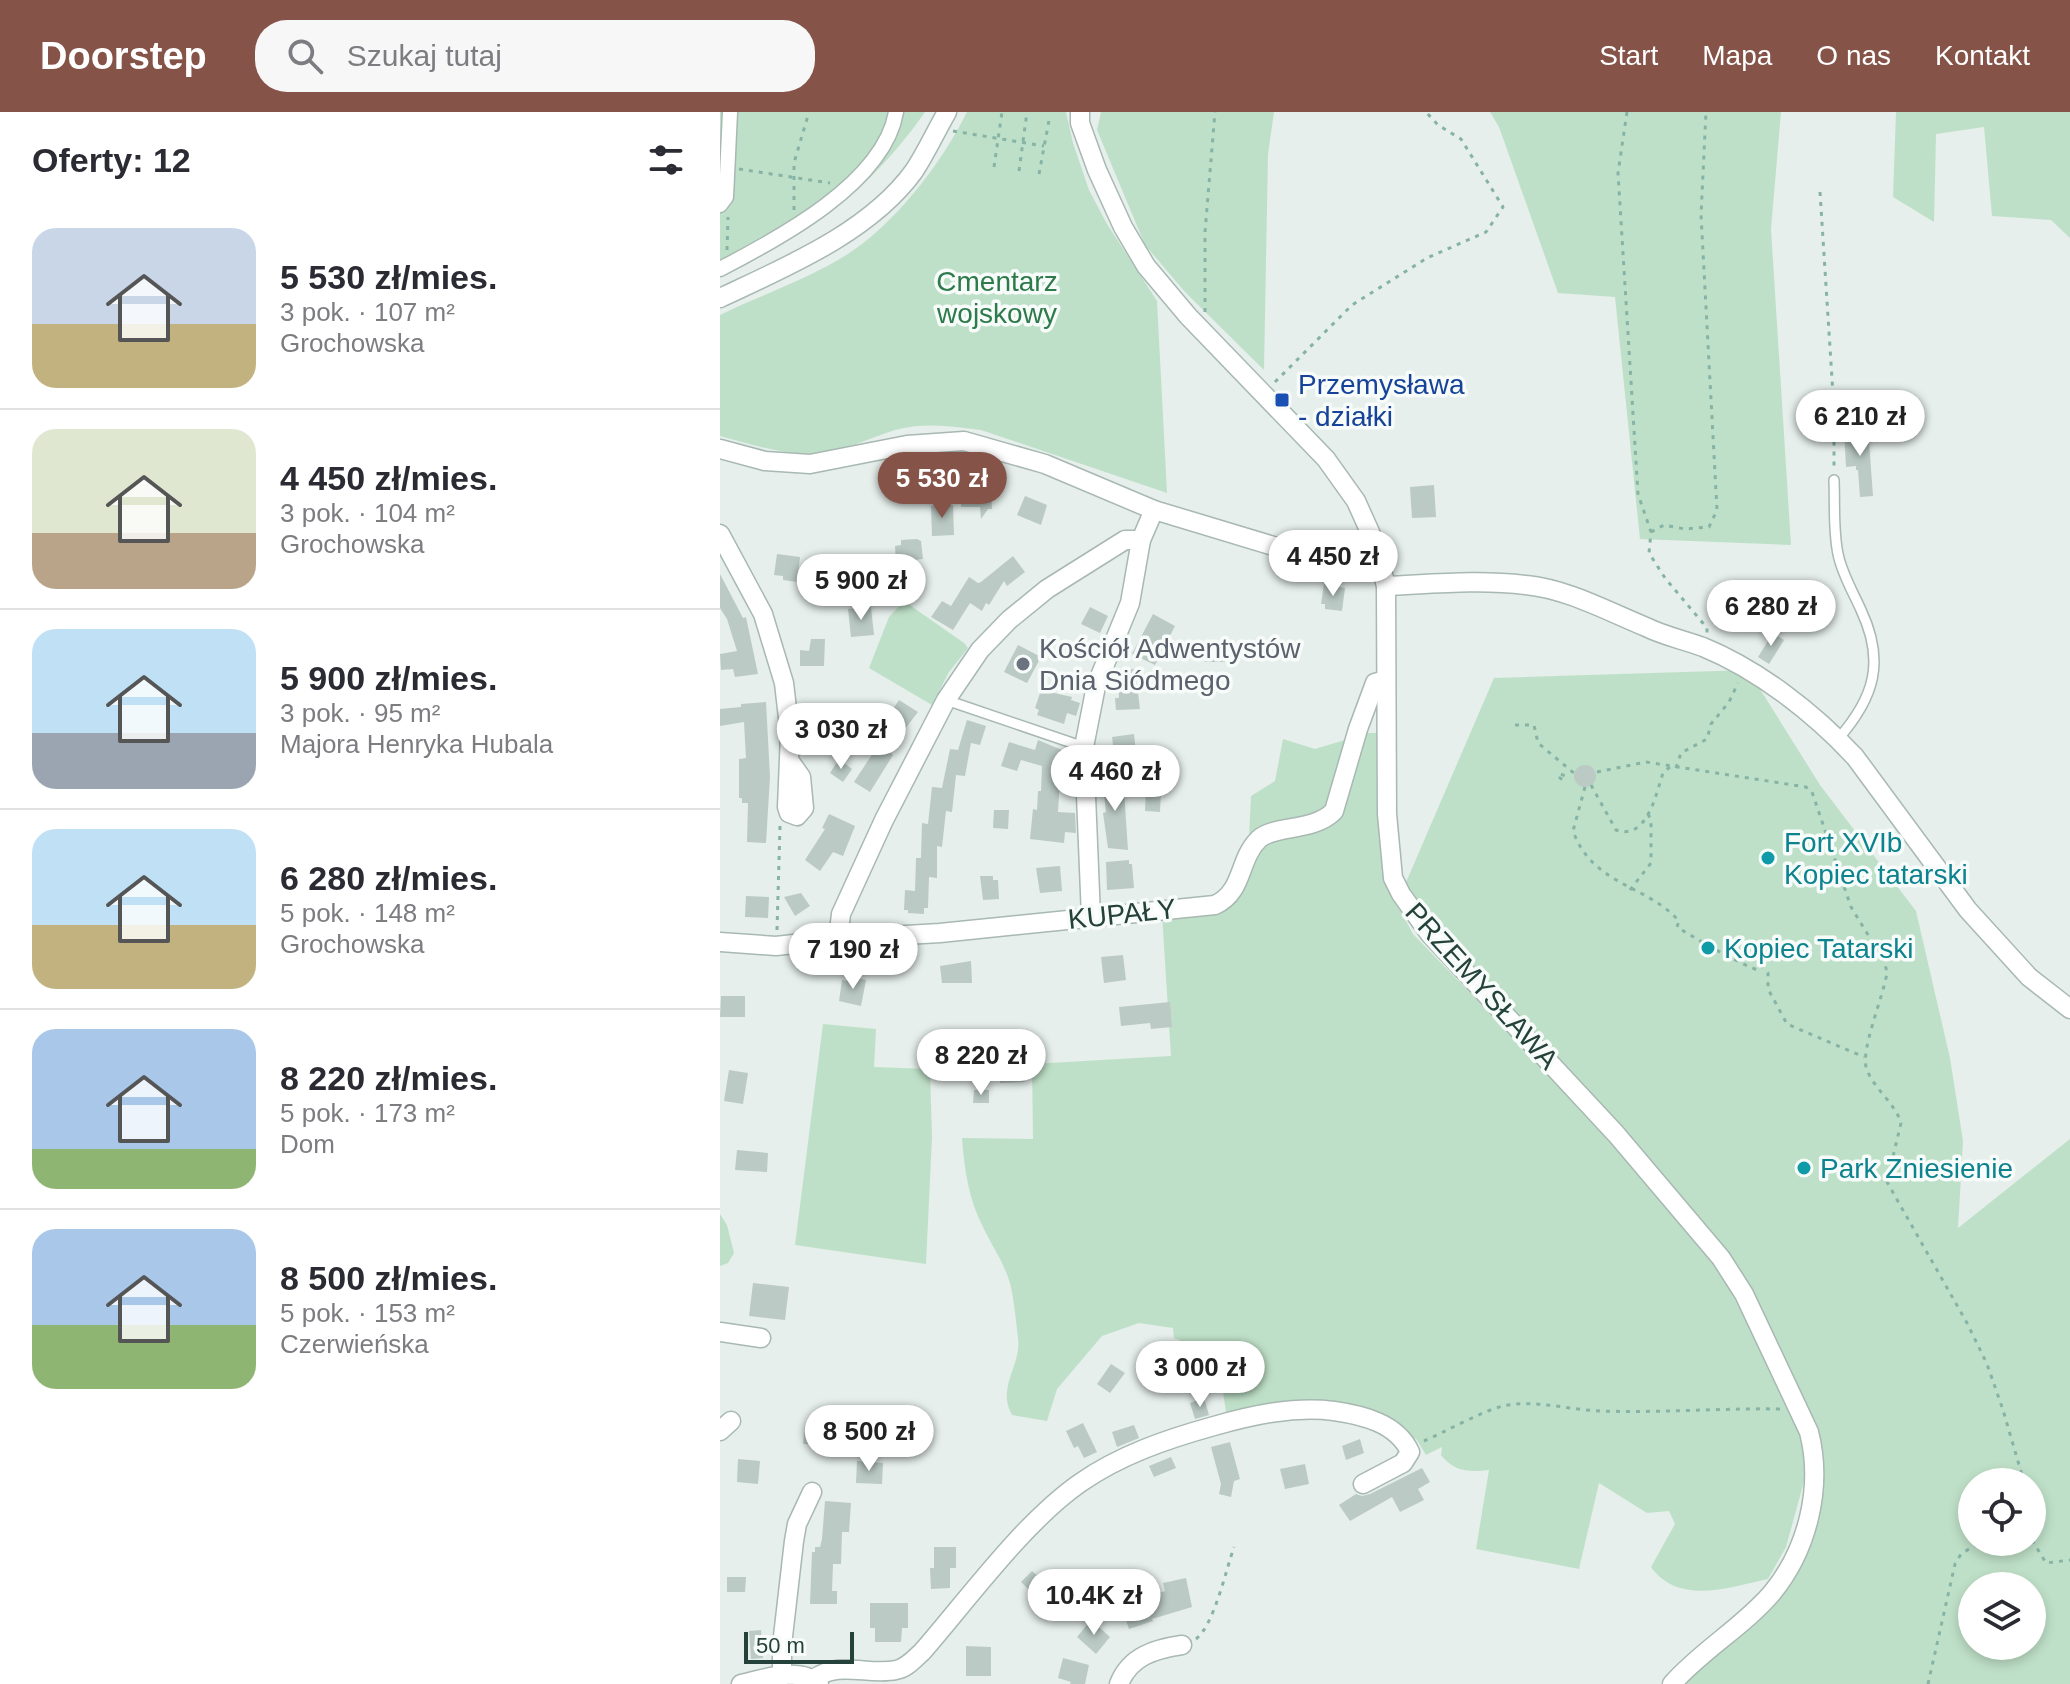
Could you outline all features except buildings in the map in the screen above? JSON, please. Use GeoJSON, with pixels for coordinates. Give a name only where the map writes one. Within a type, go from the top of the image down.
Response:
{"type":"FeatureCollection","features":[{"type":"Feature","properties":{"kind":"street"},"geometry":{"type":"LineString","coordinates":[[721,204],[726,197],[730,112]]}},
{"type":"Feature","properties":{"kind":"street"},"geometry":{"type":"LineString","coordinates":[[723,267],[816,214],[869,164],[885,143],[896,112]]}},
{"type":"Feature","properties":{"kind":"street","name":"PRZEMYSŁAWA"},"geometry":{"type":"LineString","coordinates":[[1080,112],[1080,123],[1097,170],[1123,227],[1146,266],[1201,329],[1326,459],[1365,519],[1386,586],[1389,843],[1393,878],[1401,894],[1429,933],[1616,1134],[1721,1258],[1744,1294],[1809,1432],[1815,1455],[1808,1527],[1798,1552],[1773,1592],[1672,1684]]}},
{"type":"Feature","properties":{"kind":"street"},"geometry":{"type":"LineString","coordinates":[[720,298],[811,256],[873,213],[913,172],[949,121]]}},
{"type":"Feature","properties":{"kind":"street"},"geometry":{"type":"LineString","coordinates":[[720,449],[765,461],[810,464],[907,445],[964,441],[1045,464],[1154,510],[1290,551],[1363,564],[1380,562]]}},
{"type":"Feature","properties":{"kind":"street"},"geometry":{"type":"LineString","coordinates":[[1091,917],[1084,747],[1096,686],[1130,603],[1141,540],[1154,510]]}},
{"type":"Feature","properties":{"kind":"street"},"geometry":{"type":"LineString","coordinates":[[720,534],[763,614],[784,683],[790,735],[787,807]]}},
{"type":"Feature","properties":{"kind":"street"},"geometry":{"type":"LineString","coordinates":[[838,939],[841,914],[884,820],[946,700],[980,650],[1009,620],[1047,589],[1125,540],[1141,540]]}},
{"type":"Feature","properties":{"kind":"street"},"geometry":{"type":"LineString","coordinates":[[1386,586],[1500,583],[1550,589],[1704,648],[1748,670],[1838,739],[1855,757],[1993,940],[2029,977],[2070,1009]]}},
{"type":"Feature","properties":{"kind":"street","name":"KUPAŁY"},"geometry":{"type":"LineString","coordinates":[[720,942],[776,946],[1215,905],[1226,900],[1237,886],[1247,855],[1261,837],[1326,820],[1334,811],[1375,683],[1386,680]]}},
{"type":"Feature","properties":{"kind":"street"},"geometry":{"type":"LineString","coordinates":[[720,1332],[761,1338]]}},
{"type":"Feature","properties":{"kind":"street"},"geometry":{"type":"LineString","coordinates":[[741,1684],[801,1675],[817,1682],[826,1670],[894,1671],[906,1666],[1047,1511],[1080,1483],[1163,1440],[1273,1412],[1315,1409],[1364,1415],[1406,1441],[1410,1452],[1403,1463],[1363,1484]]}},
{"type":"Feature","properties":{"kind":"street"},"geometry":{"type":"LineString","coordinates":[[782,1676],[782,1645],[794,1541],[797,1524],[812,1492]]}},
{"type":"Feature","properties":{"kind":"street"},"geometry":{"type":"LineString","coordinates":[[1119,1684],[1122,1676],[1140,1657],[1158,1649],[1182,1645]]}},
{"type":"Feature","properties":{"kind":"lane"},"geometry":{"type":"LineString","coordinates":[[1834,480],[1838,554],[1868,626],[1876,658],[1872,681],[1838,739]]}},
{"type":"Feature","properties":{"kind":"lane"},"geometry":{"type":"LineString","coordinates":[[946,700],[1084,747]]}},
{"type":"Feature","properties":{"kind":"path"},"geometry":{"type":"LineString","coordinates":[[794,229],[794,163],[809,112]]}},
{"type":"Feature","properties":{"kind":"path"},"geometry":{"type":"LineString","coordinates":[[994,167],[1002,112]]}},
{"type":"Feature","properties":{"kind":"path"},"geometry":{"type":"LineString","coordinates":[[1019,171],[1027,112]]}},
{"type":"Feature","properties":{"kind":"path"},"geometry":{"type":"LineString","coordinates":[[1201,329],[1205,321],[1205,232],[1215,112]]}},
{"type":"Feature","properties":{"kind":"path"},"geometry":{"type":"LineString","coordinates":[[1262,393],[1294,366],[1352,305],[1427,258],[1486,232],[1503,207],[1461,139],[1438,125],[1426,112]]}},
{"type":"Feature","properties":{"kind":"path"},"geometry":{"type":"LineString","coordinates":[[1627,112],[1618,173],[1638,494],[1651,532],[1649,553],[1665,578],[1707,628],[1708,642],[1704,648]]}},
{"type":"Feature","properties":{"kind":"path"},"geometry":{"type":"LineString","coordinates":[[1651,532],[1664,525],[1685,529],[1709,527],[1717,510],[1701,215],[1706,112]]}},
{"type":"Feature","properties":{"kind":"path"},"geometry":{"type":"LineString","coordinates":[[1039,174],[1050,115]]}},
{"type":"Feature","properties":{"kind":"path"},"geometry":{"type":"LineString","coordinates":[[949,121],[998,138],[1044,146]]}},
{"type":"Feature","properties":{"kind":"path"},"geometry":{"type":"LineString","coordinates":[[727,168],[819,180],[843,189]]}},
{"type":"Feature","properties":{"kind":"path"},"geometry":{"type":"LineString","coordinates":[[1820,192],[1834,410],[1834,480]]}},
{"type":"Feature","properties":{"kind":"path"},"geometry":{"type":"LineString","coordinates":[[721,204],[728,209],[723,267]]}},
{"type":"Feature","properties":{"kind":"path"},"geometry":{"type":"LineString","coordinates":[[720,244],[727,245]]}},
{"type":"Feature","properties":{"kind":"path"},"geometry":{"type":"LineString","coordinates":[[1676,768],[1681,753],[1707,739],[1711,724],[1729,702],[1748,670]]}},
{"type":"Feature","properties":{"kind":"path"},"geometry":{"type":"LineString","coordinates":[[1515,725],[1534,725],[1538,743],[1575,774]]}},
{"type":"Feature","properties":{"kind":"path"},"geometry":{"type":"LineString","coordinates":[[1597,772],[1646,762],[1806,787],[1812,792],[1851,907],[1884,961],[1887,972],[1864,1057],[1872,1080],[1899,1115],[1901,1123],[1887,1182],[1987,1364],[2020,1468]]}},
{"type":"Feature","properties":{"kind":"path"},"geometry":{"type":"LineString","coordinates":[[1591,785],[1616,830],[1622,833],[1638,829],[1648,814],[1663,773],[1670,767]]}},
{"type":"Feature","properties":{"kind":"path"},"geometry":{"type":"LineString","coordinates":[[1565,775],[1569,769]]}},
{"type":"Feature","properties":{"kind":"path"},"geometry":{"type":"LineString","coordinates":[[1585,787],[1574,835],[1597,866],[1630,890],[1652,897],[1669,910],[1679,921],[1677,927],[1687,934],[1737,962],[1757,970],[1763,966],[1768,973],[1768,989],[1787,1024],[1864,1057]]}},
{"type":"Feature","properties":{"kind":"path"},"geometry":{"type":"LineString","coordinates":[[776,946],[781,815],[787,807]]}},
{"type":"Feature","properties":{"kind":"path"},"geometry":{"type":"LineString","coordinates":[[1630,890],[1651,863],[1651,820],[1648,814]]}},
{"type":"Feature","properties":{"kind":"path"},"geometry":{"type":"LineString","coordinates":[[1409,1448],[1502,1406],[1540,1405],[1647,1412],[1730,1408],[1800,1410]]}},
{"type":"Feature","properties":{"kind":"path"},"geometry":{"type":"LineString","coordinates":[[1182,1645],[1202,1634],[1209,1622],[1234,1547]]}},
{"type":"Feature","properties":{"kind":"path"},"geometry":{"type":"LineString","coordinates":[[1928,1684],[1955,1564],[1960,1556]]}},
{"type":"Feature","properties":{"kind":"path"},"geometry":{"type":"LineString","coordinates":[[2042,1556],[2049,1565],[2070,1560]]}},
{"type":"Feature","properties":{"kind":"green space"},"geometry":{"type":"Polygon","coordinates":[[[720,112],[925,112],[884,163],[849,197],[809,225],[720,275],[720,112]]]}},
{"type":"Feature","properties":{"kind":"green space","name":"Cmentarz wojskowy"},"geometry":{"type":"Polygon","coordinates":[[[967,112],[1066,112],[1089,190],[1107,224],[1157,301],[1167,493],[981,430],[916,426],[842,449],[811,454],[771,449],[720,436],[720,315],[824,268],[877,232],[928,175],[967,112]]]}},
{"type":"Feature","properties":{"kind":"green space"},"geometry":{"type":"Polygon","coordinates":[[[1101,112],[1274,112],[1268,154],[1264,370],[1185,292],[1145,245],[1097,130],[1101,112]]]}},
{"type":"Feature","properties":{"kind":"green space"},"geometry":{"type":"Polygon","coordinates":[[[1490,112],[1781,112],[1771,229],[1791,545],[1640,539],[1615,297],[1558,293],[1499,127],[1490,112]]]}},
{"type":"Feature","properties":{"kind":"green space"},"geometry":{"type":"Polygon","coordinates":[[[1896,112],[2070,112],[2070,238],[2051,220],[1992,216],[1984,127],[1936,134],[1934,222],[1893,197],[1896,112]]]}},
{"type":"Feature","properties":{"kind":"green space"},"geometry":{"type":"Polygon","coordinates":[[[904,601],[968,648],[949,672],[932,705],[869,668],[889,617],[904,601]]]}},
{"type":"Feature","properties":{"kind":"green space","name":"Park Zniesienie"},"geometry":{"type":"Polygon","coordinates":[[[1748,670],[1820,785],[1916,911],[1950,1058],[1963,1141],[1958,1228],[2070,1139],[2070,1684],[1672,1684],[1754,1610],[1798,1552],[1815,1455],[1744,1294],[1401,894],[1494,678],[1748,670]]]}},
{"type":"Feature","properties":{"kind":"green space"},"geometry":{"type":"Polygon","coordinates":[[[1376,733],[1382,738],[1393,897],[1413,934],[1604,1131],[1716,1263],[1794,1415],[1810,1460],[1786,1547],[1768,1579],[1706,1591],[1690,1590],[1663,1579],[1651,1567],[1675,1524],[1669,1511],[1647,1513],[1599,1483],[1579,1569],[1476,1549],[1489,1470],[1457,1468],[1441,1455],[1442,1447],[1426,1455],[1417,1440],[1380,1417],[1227,1419],[1218,1357],[1174,1338],[1173,1328],[1139,1323],[1102,1336],[1057,1389],[1047,1421],[1012,1415],[1007,1395],[1018,1348],[1013,1296],[1005,1268],[974,1206],[962,1138],[1033,1139],[1032,1064],[1171,1056],[1162,914],[1201,912],[1247,878],[1251,796],[1275,781],[1283,739],[1315,749],[1376,733]]]}},
{"type":"Feature","properties":{"kind":"green space"},"geometry":{"type":"Polygon","coordinates":[[[823,1024],[876,1029],[874,1067],[930,1069],[932,1137],[926,1264],[795,1245],[823,1024]]]}},
{"type":"Feature","properties":{"kind":"green space"},"geometry":{"type":"Polygon","coordinates":[[[720,1214],[727,1225],[734,1253],[728,1263],[720,1266],[720,1214]]]}},
{"type":"Feature","properties":{"kind":"place","name":"Przemysława - działki"},"geometry":{"type":"Point","coordinates":[1282,400]}},
{"type":"Feature","properties":{"kind":"place","name":"Kościół Adwentystów Dnia Siódmego"},"geometry":{"type":"Point","coordinates":[1023,664]}},
{"type":"Feature","properties":{"kind":"place","name":"Fort XVIb Kopiec tatarski"},"geometry":{"type":"Point","coordinates":[1768,858]}},
{"type":"Feature","properties":{"kind":"place","name":"Kopiec Tatarski"},"geometry":{"type":"Point","coordinates":[1708,948]}},
{"type":"Feature","properties":{"kind":"place","name":"Park Zniesienie"},"geometry":{"type":"Point","coordinates":[1804,1168]}}]}
